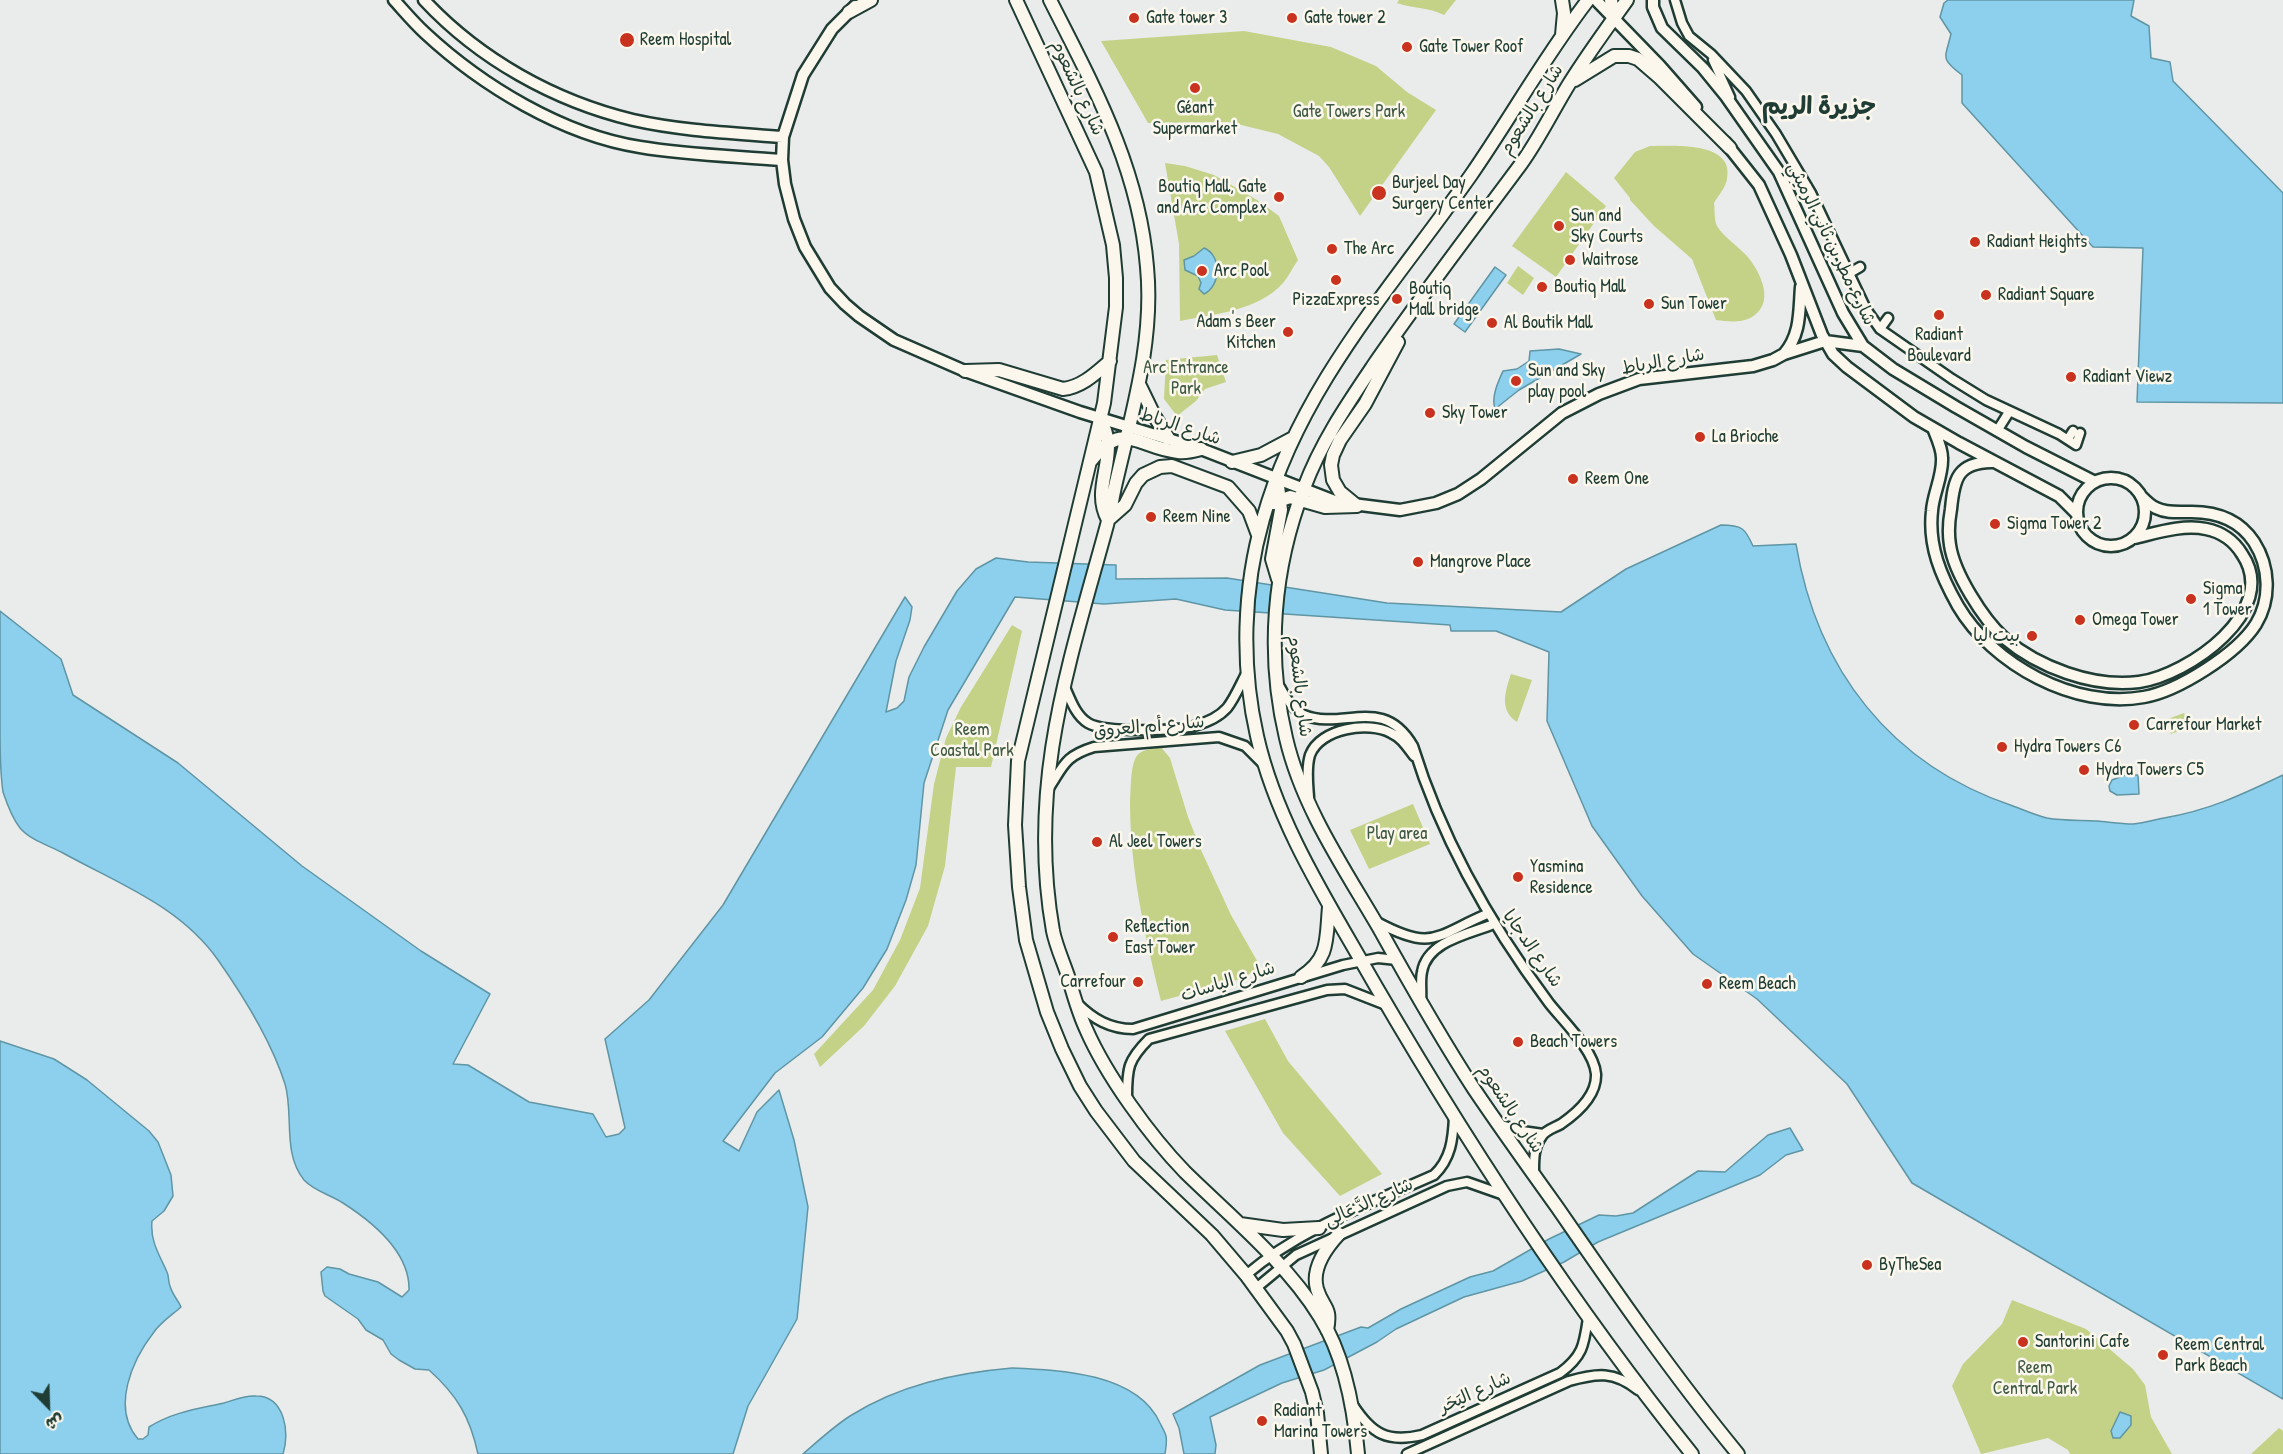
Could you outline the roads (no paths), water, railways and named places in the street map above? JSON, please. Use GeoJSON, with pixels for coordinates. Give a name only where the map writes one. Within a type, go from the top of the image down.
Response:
{"type":"FeatureCollection","features":[{"type":"Feature","properties":{"kind":"main road"},"geometry":{"type":"LineString","coordinates":[[849,12],[871,0]]}},
{"type":"Feature","properties":{"kind":"main road","name":"شارع بالشعوم"},"geometry":{"type":"LineString","coordinates":[[1016,0],[1096,172],[1113,245],[1116,278],[1116,308],[1110,361],[1100,418],[1018,761],[1015,825],[1018,887],[1026,940],[1047,1012],[1080,1086],[1110,1131],[1134,1161],[1212,1235],[1246,1275],[1294,1344],[1312,1392],[1317,1413],[1321,1454]]}},
{"type":"Feature","properties":{"kind":"main road","name":"شارع بالشعوم"},"geometry":{"type":"LineString","coordinates":[[1050,0],[1096,90],[1125,159],[1136,192],[1148,270],[1147,311],[1140,386],[1103,540],[1064,682],[1050,751],[1044,841],[1054,933],[1086,1028],[1126,1098],[1158,1142],[1270,1255],[1309,1301],[1327,1330],[1352,1403],[1358,1454]]}},
{"type":"Feature","properties":{"kind":"main road"},"geometry":{"type":"LineString","coordinates":[[1562,0],[1564,13],[1562,36]]}},
{"type":"Feature","properties":{"kind":"main road","name":"شارع بالشعوم"},"geometry":{"type":"LineString","coordinates":[[1588,0],[1471,174],[1329,371],[1291,440],[1258,536],[1248,602],[1247,671],[1253,716],[1264,765],[1277,800],[1329,907],[1386,1005],[1506,1196],[1588,1318],[1692,1454]]}},
{"type":"Feature","properties":{"kind":"main road"},"geometry":{"type":"LineString","coordinates":[[1611,0],[1614,18]]}},
{"type":"Feature","properties":{"kind":"main road","name":"شارع بالشعوم"},"geometry":{"type":"LineString","coordinates":[[1627,0],[1569,84],[1525,158],[1399,329],[1320,449],[1302,493],[1287,542],[1279,580],[1274,626],[1276,682],[1287,741],[1297,777],[1332,848],[1421,1002],[1472,1086],[1609,1284],[1737,1454]]}},
{"type":"Feature","properties":{"kind":"main road"},"geometry":{"type":"LineString","coordinates":[[1569,84],[1614,56],[1629,56],[1638,59],[1730,148]]}},
{"type":"Feature","properties":{"kind":"main road"},"geometry":{"type":"LineString","coordinates":[[1356,506],[1340,492],[1333,480],[1331,465],[1333,454],[1365,404],[1393,351],[1399,339],[1399,329]]}},
{"type":"Feature","properties":{"kind":"main road"},"geometry":{"type":"LineString","coordinates":[[965,371],[999,370],[1063,389],[1074,387],[1090,378],[1110,361]]}},
{"type":"Feature","properties":{"kind":"main road"},"geometry":{"type":"LineString","coordinates":[[1140,386],[1168,438]]}},
{"type":"Feature","properties":{"kind":"main road"},"geometry":{"type":"LineString","coordinates":[[1100,418],[1109,442],[1101,495],[1108,520],[1125,504],[1136,483],[1143,476],[1160,467],[1172,466],[1228,487],[1249,511],[1258,536]]}},
{"type":"Feature","properties":{"kind":"main road"},"geometry":{"type":"LineString","coordinates":[[1088,466],[1103,446],[1128,433],[1180,453],[1201,449]]}},
{"type":"Feature","properties":{"kind":"main road"},"geometry":{"type":"LineString","coordinates":[[1232,462],[1261,456],[1291,440]]}},
{"type":"Feature","properties":{"kind":"main road"},"geometry":{"type":"LineString","coordinates":[[1277,477],[1281,499],[1280,517],[1272,559],[1279,580]]}},
{"type":"Feature","properties":{"kind":"main road"},"geometry":{"type":"LineString","coordinates":[[1264,515],[1271,504],[1302,493],[1325,507],[1356,506]]}},
{"type":"Feature","properties":{"kind":"main road"},"geometry":{"type":"LineString","coordinates":[[1301,977],[1316,965],[1325,950],[1329,907]]}},
{"type":"Feature","properties":{"kind":"main road"},"geometry":{"type":"LineString","coordinates":[[1240,1224],[1283,1230],[1319,1228]]}},
{"type":"Feature","properties":{"kind":"main road"},"geometry":{"type":"LineString","coordinates":[[1327,1330],[1330,1316],[1317,1288],[1317,1269],[1325,1249],[1339,1234]]}},
{"type":"Feature","properties":{"kind":"street"},"geometry":{"type":"LineString","coordinates":[[394,0],[424,33],[465,66],[524,105],[586,133],[639,147],[782,160]]}},
{"type":"Feature","properties":{"kind":"street"},"geometry":{"type":"LineString","coordinates":[[424,0],[476,48],[503,66],[562,96],[631,119],[651,123],[710,132],[783,136]]}},
{"type":"Feature","properties":{"kind":"street","name":"شارع الرباط"},"geometry":{"type":"LineString","coordinates":[[862,0],[832,29],[803,75],[783,136],[782,160],[789,201],[805,247],[830,288],[859,316],[894,340],[965,371],[1100,418],[1128,433],[1168,438],[1201,449],[1277,477],[1302,493]]}},
{"type":"Feature","properties":{"kind":"street"},"geometry":{"type":"LineString","coordinates":[[1596,0],[1660,66],[1759,185],[1791,255],[1825,341],[1833,354],[1884,396],[1933,428],[2059,496],[2076,513]]}},
{"type":"Feature","properties":{"kind":"street","name":"شارع مطر بن ثاني الرميثي"},"geometry":{"type":"LineString","coordinates":[[1653,0],[1653,7],[1662,28],[1703,68],[1739,114],[1779,172],[1843,313],[1863,346],[1893,369],[1997,431],[2095,482]]}},
{"type":"Feature","properties":{"kind":"street"},"geometry":{"type":"LineString","coordinates":[[1675,0],[1682,23],[1689,36],[1711,54],[1746,91],[1776,134],[1807,186],[1866,309],[1882,330],[1952,380],[2009,412],[2074,434]]}},
{"type":"Feature","properties":{"kind":"street"},"geometry":{"type":"LineString","coordinates":[[1711,54],[1739,114]]}},
{"type":"Feature","properties":{"kind":"street"},"geometry":{"type":"LineString","coordinates":[[1779,172],[1807,186]]}},
{"type":"Feature","properties":{"kind":"street"},"geometry":{"type":"LineString","coordinates":[[1848,274],[1860,267]]}},
{"type":"Feature","properties":{"kind":"street"},"geometry":{"type":"LineString","coordinates":[[1784,354],[1795,339],[1798,327],[1801,284]]}},
{"type":"Feature","properties":{"kind":"street"},"geometry":{"type":"LineString","coordinates":[[1882,330],[1890,319]]}},
{"type":"Feature","properties":{"kind":"street"},"geometry":{"type":"LineString","coordinates":[[1825,341],[1863,346]]}},
{"type":"Feature","properties":{"kind":"street","name":"شارع الرباط"},"geometry":{"type":"LineString","coordinates":[[1356,506],[1400,510],[1427,505],[1458,494],[1497,468],[1542,428],[1563,413],[1583,401],[1618,386],[1639,379],[1659,376],[1753,366],[1825,341]]}},
{"type":"Feature","properties":{"kind":"street"},"geometry":{"type":"LineString","coordinates":[[1997,431],[2009,412]]}},
{"type":"Feature","properties":{"kind":"street"},"geometry":{"type":"LineString","coordinates":[[1933,428],[1942,458],[1932,511],[1931,531],[1940,569],[1959,607],[1983,640],[2015,665],[2061,687],[2104,698],[2121,699],[2143,697],[2165,691],[2195,676],[2226,654],[2255,626],[2261,613],[2265,600],[2267,575],[2263,560],[2248,534],[2220,515],[2201,511],[2170,512],[2156,508],[2128,483],[2119,479],[2103,479],[2085,490],[2078,501],[2076,513],[2078,524],[2084,534],[2102,546],[2114,547],[2125,544],[2134,538],[2145,519],[2142,497]]}},
{"type":"Feature","properties":{"kind":"street"},"geometry":{"type":"LineString","coordinates":[[1993,461],[1970,464],[1957,476],[1950,513],[1950,546],[1958,568],[1984,616],[2010,643],[2040,661],[2086,678],[2122,683],[2159,678],[2189,663],[2217,642],[2241,616],[2250,597],[2250,572],[2244,557],[2228,538],[2205,528],[2189,528],[2134,538]]}},
{"type":"Feature","properties":{"kind":"street","name":"شارع أم العروق"},"geometry":{"type":"LineString","coordinates":[[1064,682],[1073,705],[1082,718],[1096,727],[1123,730],[1184,728],[1210,721],[1226,709],[1247,671]]}},
{"type":"Feature","properties":{"kind":"street","name":"شارع الدجايا"},"geometry":{"type":"LineString","coordinates":[[1276,682],[1293,707],[1305,715],[1317,718],[1369,717],[1391,722],[1408,736],[1452,846],[1487,914],[1548,1001],[1589,1053],[1593,1063],[1595,1083],[1589,1098],[1573,1115],[1544,1134]]}},
{"type":"Feature","properties":{"kind":"street"},"geometry":{"type":"LineString","coordinates":[[1210,721],[1215,726],[1215,738]]}},
{"type":"Feature","properties":{"kind":"street","name":"شارع الدجايا"},"geometry":{"type":"LineString","coordinates":[[1309,800],[1308,774],[1311,754],[1321,739],[1329,734],[1374,728],[1384,730],[1402,741],[1418,760]]}},
{"type":"Feature","properties":{"kind":"street","name":"شارع أم العروق"},"geometry":{"type":"LineString","coordinates":[[1047,791],[1066,762],[1076,753],[1094,747],[1219,737],[1245,746],[1264,765]]}},
{"type":"Feature","properties":{"kind":"street"},"geometry":{"type":"LineString","coordinates":[[1374,921],[1422,940],[1433,939],[1487,914]]}},
{"type":"Feature","properties":{"kind":"street"},"geometry":{"type":"LineString","coordinates":[[1421,1002],[1421,974],[1429,955],[1448,942],[1494,924]]}},
{"type":"Feature","properties":{"kind":"street","name":"شارع الياسات"},"geometry":{"type":"LineString","coordinates":[[1077,1003],[1099,1021],[1120,1029],[1133,1029],[1360,961],[1378,958],[1397,960]]}},
{"type":"Feature","properties":{"kind":"street","name":"شارع الياسات"},"geometry":{"type":"LineString","coordinates":[[1126,1098],[1127,1070],[1133,1054],[1149,1039],[1327,990],[1345,989],[1386,1005]]}},
{"type":"Feature","properties":{"kind":"street","name":"شارع الدَّعَالِى"},"geometry":{"type":"LineString","coordinates":[[1246,1275],[1270,1255],[1319,1228],[1434,1175],[1447,1158],[1453,1141],[1454,1116]]}},
{"type":"Feature","properties":{"kind":"street"},"geometry":{"type":"LineString","coordinates":[[1498,1124],[1544,1134],[1534,1152],[1534,1176]]}},
{"type":"Feature","properties":{"kind":"street","name":"شارع الدَّعَالِى"},"geometry":{"type":"LineString","coordinates":[[1256,1288],[1296,1255],[1457,1183],[1478,1185],[1506,1196]]}},
{"type":"Feature","properties":{"kind":"street","name":"شارع اليَحَر"},"geometry":{"type":"LineString","coordinates":[[1352,1403],[1363,1420],[1375,1430],[1390,1437],[1404,1439],[1422,1435],[1567,1368],[1574,1363],[1581,1352],[1588,1318]]}},
{"type":"Feature","properties":{"kind":"street","name":"شارع اليَحَر"},"geometry":{"type":"LineString","coordinates":[[1407,1454],[1569,1381],[1587,1376],[1606,1375],[1624,1379],[1644,1394]]}},
{"type":"Feature","properties":{"kind":"water"},"geometry":{"type":"Polygon","coordinates":[[[1948,0],[2134,0],[2131,16],[2149,26],[2151,58],[2170,62],[2173,81],[2283,193],[2283,403],[2137,402],[2143,248],[2093,247],[1962,103],[1962,75],[1947,61],[1946,53],[1951,34],[1940,17],[1944,3],[1948,0]]]}},
{"type":"Feature","properties":{"kind":"water","name":"Arc Pool"},"geometry":{"type":"Polygon","coordinates":[[[1204,248],[1214,257],[1217,271],[1214,284],[1204,294],[1199,289],[1201,283],[1198,276],[1185,270],[1184,260],[1204,248]]]}},
{"type":"Feature","properties":{"kind":"water"},"geometry":{"type":"Polygon","coordinates":[[[1495,267],[1506,275],[1465,332],[1454,324],[1495,267]]]}},
{"type":"Feature","properties":{"kind":"water","name":"Sun and Sky play pool"},"geometry":{"type":"Polygon","coordinates":[[[1559,349],[1581,354],[1519,390],[1495,409],[1494,395],[1503,371],[1517,369],[1529,361],[1530,351],[1559,349]]]}},
{"type":"Feature","properties":{"kind":"water"},"geometry":{"type":"Polygon","coordinates":[[[1721,525],[1742,529],[1753,546],[1796,544],[1806,590],[1822,632],[1842,671],[1867,707],[1896,738],[1931,765],[1970,788],[2047,818],[2133,824],[2181,815],[2211,806],[2283,775],[2283,1399],[1912,1183],[1847,1084],[1757,999],[1693,954],[1642,896],[1592,826],[1547,721],[1549,652],[1496,631],[1451,631],[1450,625],[1225,610],[1176,599],[1104,604],[1015,597],[948,710],[924,783],[916,865],[906,900],[887,949],[863,988],[822,1037],[775,1073],[723,1141],[739,1151],[757,1112],[779,1090],[794,1140],[808,1207],[797,1319],[748,1406],[733,1454],[478,1454],[471,1429],[461,1408],[439,1379],[429,1370],[415,1369],[399,1360],[391,1354],[383,1340],[366,1330],[358,1319],[325,1296],[321,1272],[327,1267],[378,1282],[402,1297],[409,1290],[408,1276],[396,1251],[376,1228],[343,1203],[308,1184],[297,1169],[291,1146],[285,1084],[279,1068],[256,1019],[218,960],[203,941],[167,911],[127,886],[24,832],[12,815],[3,792],[0,752],[0,611],[61,659],[73,695],[178,763],[302,866],[421,951],[490,994],[453,1064],[468,1065],[529,1102],[593,1114],[606,1137],[619,1134],[625,1128],[605,1039],[649,1000],[723,905],[905,597],[912,607],[910,620],[896,661],[886,712],[897,708],[904,701],[909,677],[957,591],[976,569],[996,558],[1028,562],[1116,565],[1116,579],[1227,578],[1387,603],[1561,612],[1626,569],[1721,525]]]}},
{"type":"Feature","properties":{"kind":"water"},"geometry":{"type":"Polygon","coordinates":[[[2125,775],[2138,775],[2139,794],[2117,795],[2110,791],[2109,786],[2112,780],[2125,775]]]}},
{"type":"Feature","properties":{"kind":"water"},"geometry":{"type":"Polygon","coordinates":[[[0,1041],[54,1059],[87,1080],[149,1131],[158,1142],[171,1175],[173,1196],[164,1211],[152,1221],[152,1228],[154,1241],[168,1274],[171,1289],[181,1307],[157,1328],[138,1356],[132,1370],[125,1399],[126,1413],[130,1427],[138,1439],[143,1439],[148,1435],[149,1427],[176,1414],[256,1396],[273,1402],[283,1417],[286,1436],[283,1454],[0,1454],[0,1041]]]}},
{"type":"Feature","properties":{"kind":"water"},"geometry":{"type":"Polygon","coordinates":[[[1790,1128],[1803,1150],[1786,1155],[1760,1175],[1598,1242],[1564,1262],[1522,1281],[1464,1297],[1396,1329],[1377,1342],[1324,1370],[1282,1383],[1210,1417],[1216,1445],[1215,1454],[1184,1454],[1179,1428],[1173,1414],[1260,1365],[1361,1327],[1368,1328],[1401,1309],[1470,1277],[1493,1271],[1549,1239],[1599,1215],[1616,1216],[1633,1213],[1698,1171],[1725,1172],[1768,1135],[1790,1128]]]}},
{"type":"Feature","properties":{"kind":"water"},"geometry":{"type":"Polygon","coordinates":[[[1012,1368],[1074,1373],[1116,1384],[1134,1394],[1149,1406],[1163,1428],[1166,1434],[1165,1454],[803,1454],[844,1420],[888,1396],[949,1377],[1012,1368]]]}},
{"type":"Feature","properties":{"kind":"water"},"geometry":{"type":"Polygon","coordinates":[[[2120,1412],[2131,1416],[2131,1425],[2120,1438],[2113,1438],[2111,1431],[2120,1412]]]}},
{"type":"Feature","properties":{"kind":"place","name":"Gate tower 3"},"geometry":{"type":"Point","coordinates":[1134,18]}},
{"type":"Feature","properties":{"kind":"place","name":"Gate tower 2"},"geometry":{"type":"Point","coordinates":[1292,18]}},
{"type":"Feature","properties":{"kind":"place","name":"Reem Hospital"},"geometry":{"type":"Point","coordinates":[627,40]}},
{"type":"Feature","properties":{"kind":"place","name":"Gate Tower Roof"},"geometry":{"type":"Point","coordinates":[1407,47]}},
{"type":"Feature","properties":{"kind":"place","name":"Géant Supermarket"},"geometry":{"type":"Point","coordinates":[1195,88]}},
{"type":"Feature","properties":{"kind":"place","name":"Burjeel Day Surgery Center"},"geometry":{"type":"Point","coordinates":[1379,193]}},
{"type":"Feature","properties":{"kind":"place","name":"Boutiq Mall, Gate and Arc Complex"},"geometry":{"type":"Point","coordinates":[1279,197]}},
{"type":"Feature","properties":{"kind":"place","name":"Sun and Sky Courts"},"geometry":{"type":"Point","coordinates":[1559,226]}},
{"type":"Feature","properties":{"kind":"place","name":"Radiant Heights"},"geometry":{"type":"Point","coordinates":[1975,242]}},
{"type":"Feature","properties":{"kind":"place","name":"The Arc"},"geometry":{"type":"Point","coordinates":[1332,249]}},
{"type":"Feature","properties":{"kind":"place","name":"Waitrose"},"geometry":{"type":"Point","coordinates":[1570,260]}},
{"type":"Feature","properties":{"kind":"place","name":"Arc Pool"},"geometry":{"type":"Point","coordinates":[1202,271]}},
{"type":"Feature","properties":{"kind":"place","name":"PizzaExpress"},"geometry":{"type":"Point","coordinates":[1336,280]}},
{"type":"Feature","properties":{"kind":"place","name":"Boutiq Mall"},"geometry":{"type":"Point","coordinates":[1542,287]}},
{"type":"Feature","properties":{"kind":"place","name":"Radiant Square"},"geometry":{"type":"Point","coordinates":[1986,295]}},
{"type":"Feature","properties":{"kind":"place","name":"Boutiq Mall bridge"},"geometry":{"type":"Point","coordinates":[1397,299]}},
{"type":"Feature","properties":{"kind":"place","name":"Sun Tower"},"geometry":{"type":"Point","coordinates":[1649,304]}},
{"type":"Feature","properties":{"kind":"place","name":"Radiant Boulevard"},"geometry":{"type":"Point","coordinates":[1939,315]}},
{"type":"Feature","properties":{"kind":"place","name":"Al Boutik Mall"},"geometry":{"type":"Point","coordinates":[1492,323]}},
{"type":"Feature","properties":{"kind":"place","name":"Adam's Beer Kitchen"},"geometry":{"type":"Point","coordinates":[1288,332]}},
{"type":"Feature","properties":{"kind":"place","name":"Radiant Viewz"},"geometry":{"type":"Point","coordinates":[2071,377]}},
{"type":"Feature","properties":{"kind":"place","name":"Sun and Sky play pool"},"geometry":{"type":"Point","coordinates":[1516,381]}},
{"type":"Feature","properties":{"kind":"place","name":"Sky Tower"},"geometry":{"type":"Point","coordinates":[1430,413]}},
{"type":"Feature","properties":{"kind":"place","name":"La Brioche"},"geometry":{"type":"Point","coordinates":[1700,437]}},
{"type":"Feature","properties":{"kind":"place","name":"Reem One"},"geometry":{"type":"Point","coordinates":[1573,479]}},
{"type":"Feature","properties":{"kind":"place","name":"Reem Nine"},"geometry":{"type":"Point","coordinates":[1151,517]}},
{"type":"Feature","properties":{"kind":"place","name":"Sigma Tower 2"},"geometry":{"type":"Point","coordinates":[1995,524]}},
{"type":"Feature","properties":{"kind":"place","name":"Mangrove Place"},"geometry":{"type":"Point","coordinates":[1418,562]}},
{"type":"Feature","properties":{"kind":"place","name":"Sigma 1 Tower"},"geometry":{"type":"Point","coordinates":[2191,599]}},
{"type":"Feature","properties":{"kind":"place","name":"Omega Tower"},"geometry":{"type":"Point","coordinates":[2080,620]}},
{"type":"Feature","properties":{"kind":"place","name":"بيت ليا"},"geometry":{"type":"Point","coordinates":[2032,636]}},
{"type":"Feature","properties":{"kind":"place","name":"Carrefour Market"},"geometry":{"type":"Point","coordinates":[2134,725]}},
{"type":"Feature","properties":{"kind":"place","name":"Hydra Towers C6"},"geometry":{"type":"Point","coordinates":[2002,747]}},
{"type":"Feature","properties":{"kind":"place","name":"Hydra Towers C5"},"geometry":{"type":"Point","coordinates":[2084,770]}},
{"type":"Feature","properties":{"kind":"place","name":"Al Jeel Towers"},"geometry":{"type":"Point","coordinates":[1097,842]}},
{"type":"Feature","properties":{"kind":"place","name":"Yasmina Residence"},"geometry":{"type":"Point","coordinates":[1518,877]}},
{"type":"Feature","properties":{"kind":"place","name":"Reflection East Tower"},"geometry":{"type":"Point","coordinates":[1113,937]}},
{"type":"Feature","properties":{"kind":"place","name":"Carrefour"},"geometry":{"type":"Point","coordinates":[1138,982]}},
{"type":"Feature","properties":{"kind":"place","name":"Reem Beach"},"geometry":{"type":"Point","coordinates":[1707,984]}},
{"type":"Feature","properties":{"kind":"place","name":"Beach Towers"},"geometry":{"type":"Point","coordinates":[1518,1042]}},
{"type":"Feature","properties":{"kind":"place","name":"ByTheSea"},"geometry":{"type":"Point","coordinates":[1867,1265]}},
{"type":"Feature","properties":{"kind":"place","name":"Santorini Cafe"},"geometry":{"type":"Point","coordinates":[2023,1342]}},
{"type":"Feature","properties":{"kind":"place","name":"Reem Central Park Beach"},"geometry":{"type":"Point","coordinates":[2163,1355]}},
{"type":"Feature","properties":{"kind":"place","name":"Radiant Marina Towers"},"geometry":{"type":"Point","coordinates":[1262,1421]}},
{"type":"Feature","properties":{"kind":"district","name":"جزيرة الريم"},"geometry":{"type":"Point","coordinates":[1819,108]}},
{"type":"Feature","properties":{"kind":"park label","name":"Gate Towers Park"},"geometry":{"type":"Point","coordinates":[1349,112]}},
{"type":"Feature","properties":{"kind":"park label","name":"Arc Entrance Park"},"geometry":{"type":"Point","coordinates":[1186,378]}},
{"type":"Feature","properties":{"kind":"park label","name":"Reem Coastal Park"},"geometry":{"type":"Point","coordinates":[972,740]}},
{"type":"Feature","properties":{"kind":"park label","name":"Play area"},"geometry":{"type":"Point","coordinates":[1397,834]}},
{"type":"Feature","properties":{"kind":"park label","name":"Reem Central Park"},"geometry":{"type":"Point","coordinates":[2035,1378]}}]}
